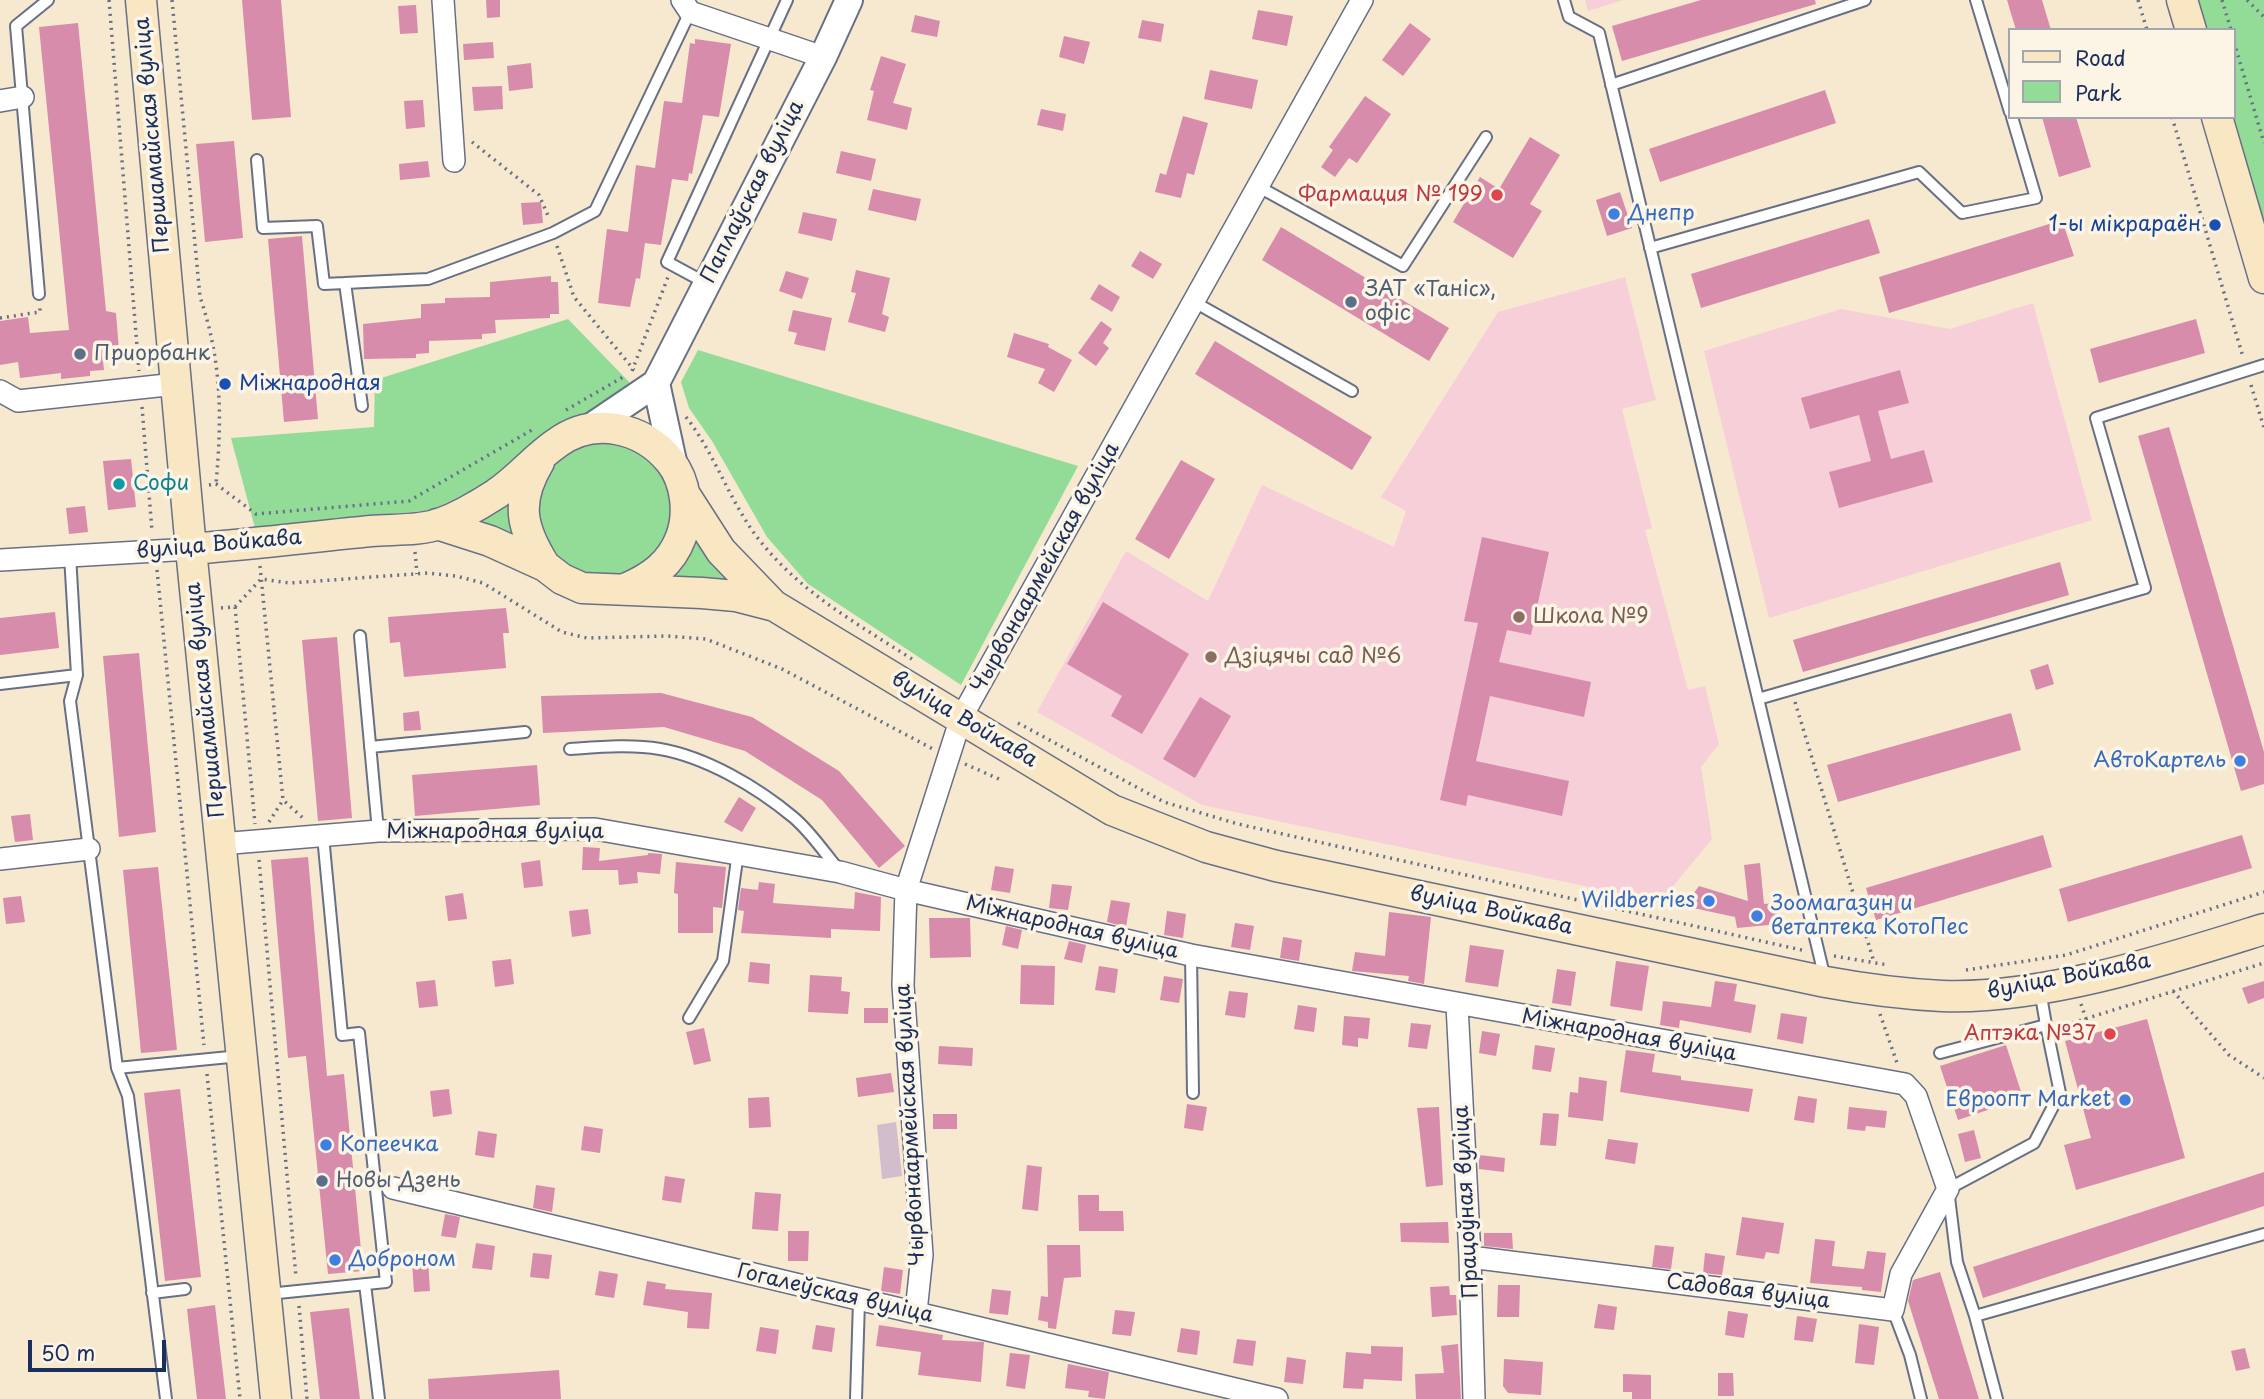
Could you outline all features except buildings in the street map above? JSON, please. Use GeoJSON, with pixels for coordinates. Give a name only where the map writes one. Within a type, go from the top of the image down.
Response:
{"type":"FeatureCollection","features":[{"type":"Feature","properties":{"kind":"main road","name":"Першамайская вуліца"},"geometry":{"type":"LineString","coordinates":[[141,0],[191,549],[276,1399]]}},
{"type":"Feature","properties":{"kind":"main road"},"geometry":{"type":"LineString","coordinates":[[2182,0],[2190,28]]}},
{"type":"Feature","properties":{"kind":"main road"},"geometry":{"type":"LineString","coordinates":[[2218,119],[2264,278]]}},
{"type":"Feature","properties":{"kind":"main road","name":"вуліца Войкава"},"geometry":{"type":"LineString","coordinates":[[191,549],[437,524],[497,494],[556,443],[588,429],[627,431],[646,438],[674,466],[685,495],[721,551],[773,605],[1112,810],[1206,847],[1276,866],[1873,977],[1944,996],[2039,986],[2194,951],[2264,929]]}},
{"type":"Feature","properties":{"kind":"main road","name":"вуліца Войкава"},"geometry":{"type":"LineString","coordinates":[[542,456],[527,481],[523,511],[529,540],[545,566]]}},
{"type":"Feature","properties":{"kind":"main road","name":"вуліца Войкава"},"geometry":{"type":"LineString","coordinates":[[625,589],[660,569],[673,554],[684,525],[685,495]]}},
{"type":"Feature","properties":{"kind":"main road","name":"вуліца Войкава"},"geometry":{"type":"LineString","coordinates":[[437,524],[490,541],[545,566],[562,579],[582,588],[736,596],[773,605]]}},
{"type":"Feature","properties":{"kind":"street"},"geometry":{"type":"LineString","coordinates":[[443,0],[454,161]]}},
{"type":"Feature","properties":{"kind":"street","name":"Паплаўская вуліца"},"geometry":{"type":"LineString","coordinates":[[588,429],[645,377],[706,283],[823,57],[849,0]]}},
{"type":"Feature","properties":{"kind":"street","name":"Чырвонаармейская вуліца"},"geometry":{"type":"LineString","coordinates":[[915,1312],[922,1255],[903,985],[906,890],[961,718],[1196,303],[1362,0]]}},
{"type":"Feature","properties":{"kind":"street"},"geometry":{"type":"LineString","coordinates":[[686,6],[823,57]]}},
{"type":"Feature","properties":{"kind":"street"},"geometry":{"type":"LineString","coordinates":[[0,101],[23,97]]}},
{"type":"Feature","properties":{"kind":"street"},"geometry":{"type":"LineString","coordinates":[[645,377],[674,466]]}},
{"type":"Feature","properties":{"kind":"street"},"geometry":{"type":"LineString","coordinates":[[0,391],[18,401],[176,384]]}},
{"type":"Feature","properties":{"kind":"street","name":"вуліца Войкава"},"geometry":{"type":"LineString","coordinates":[[0,560],[191,549]]}},
{"type":"Feature","properties":{"kind":"street","name":"Міжнародная вуліца"},"geometry":{"type":"LineString","coordinates":[[220,844],[378,831],[595,829],[840,872],[906,890],[1191,955],[1910,1090]]}},
{"type":"Feature","properties":{"kind":"street"},"geometry":{"type":"LineString","coordinates":[[0,859],[89,849]]}},
{"type":"Feature","properties":{"kind":"street","name":"Працоўная вуліца"},"geometry":{"type":"LineString","coordinates":[[1457,1005],[1474,1399]]}},
{"type":"Feature","properties":{"kind":"street"},"geometry":{"type":"LineString","coordinates":[[1893,1310],[1901,1274],[1948,1189],[1910,1090]]}},
{"type":"Feature","properties":{"kind":"street","name":"Гогалеўская вуліца"},"geometry":{"type":"LineString","coordinates":[[393,1188],[1277,1399]]}},
{"type":"Feature","properties":{"kind":"street","name":"Садовая вуліца"},"geometry":{"type":"LineString","coordinates":[[1470,1258],[1893,1310]]}},
{"type":"Feature","properties":{"kind":"lane"},"geometry":{"type":"LineString","coordinates":[[39,295],[16,26],[48,0]]}},
{"type":"Feature","properties":{"kind":"lane"},"geometry":{"type":"LineString","coordinates":[[706,283],[667,262],[787,0]]}},
{"type":"Feature","properties":{"kind":"lane"},"geometry":{"type":"LineString","coordinates":[[1564,0],[1569,17],[1599,33],[1823,968]]}},
{"type":"Feature","properties":{"kind":"lane"},"geometry":{"type":"LineString","coordinates":[[1611,85],[1866,0]]}},
{"type":"Feature","properties":{"kind":"lane"},"geometry":{"type":"LineString","coordinates":[[1976,0],[2008,105]]}},
{"type":"Feature","properties":{"kind":"lane"},"geometry":{"type":"LineString","coordinates":[[257,160],[263,228],[317,226],[324,284],[428,279],[553,233],[594,211],[686,6]]}},
{"type":"Feature","properties":{"kind":"lane"},"geometry":{"type":"LineString","coordinates":[[1650,248],[1919,172],[1962,212],[2036,198],[2013,119]]}},
{"type":"Feature","properties":{"kind":"lane"},"geometry":{"type":"LineString","coordinates":[[1259,187],[1403,265],[1486,137]]}},
{"type":"Feature","properties":{"kind":"lane"},"geometry":{"type":"LineString","coordinates":[[345,283],[362,406]]}},
{"type":"Feature","properties":{"kind":"lane"},"geometry":{"type":"LineString","coordinates":[[1196,303],[1352,391]]}},
{"type":"Feature","properties":{"kind":"lane"},"geometry":{"type":"LineString","coordinates":[[1758,699],[2145,588],[2096,418],[2264,365]]}},
{"type":"Feature","properties":{"kind":"lane"},"geometry":{"type":"LineString","coordinates":[[70,555],[77,675],[70,701],[117,1068],[128,1097],[166,1399]]}},
{"type":"Feature","properties":{"kind":"lane"},"geometry":{"type":"LineString","coordinates":[[360,636],[378,831]]}},
{"type":"Feature","properties":{"kind":"lane"},"geometry":{"type":"LineString","coordinates":[[0,684],[77,675]]}},
{"type":"Feature","properties":{"kind":"lane"},"geometry":{"type":"LineString","coordinates":[[370,747],[525,732]]}},
{"type":"Feature","properties":{"kind":"lane"},"geometry":{"type":"LineString","coordinates":[[570,749],[615,746],[662,749],[713,767],[749,787],[794,818],[840,872]]}},
{"type":"Feature","properties":{"kind":"lane"},"geometry":{"type":"LineString","coordinates":[[266,1294],[386,1282],[359,1033],[342,1035],[323,836]]}},
{"type":"Feature","properties":{"kind":"lane"},"geometry":{"type":"LineString","coordinates":[[689,1018],[723,961],[738,852]]}},
{"type":"Feature","properties":{"kind":"lane"},"geometry":{"type":"LineString","coordinates":[[1191,955],[1193,1093]]}},
{"type":"Feature","properties":{"kind":"lane"},"geometry":{"type":"LineString","coordinates":[[1997,1399],[1975,1316],[1957,1262],[1948,1189],[2034,1143],[2060,1093],[2039,986]]}},
{"type":"Feature","properties":{"kind":"lane"},"geometry":{"type":"LineString","coordinates":[[1940,1053],[2046,1028]]}},
{"type":"Feature","properties":{"kind":"lane"},"geometry":{"type":"LineString","coordinates":[[117,1068],[240,1056]]}},
{"type":"Feature","properties":{"kind":"lane"},"geometry":{"type":"LineString","coordinates":[[1975,1316],[2264,1234]]}},
{"type":"Feature","properties":{"kind":"lane"},"geometry":{"type":"LineString","coordinates":[[365,1284],[379,1399]]}},
{"type":"Feature","properties":{"kind":"lane"},"geometry":{"type":"LineString","coordinates":[[152,1293],[186,1289]]}},
{"type":"Feature","properties":{"kind":"lane"},"geometry":{"type":"LineString","coordinates":[[856,1399],[859,1301]]}},
{"type":"Feature","properties":{"kind":"lane"},"geometry":{"type":"LineString","coordinates":[[1893,1310],[1910,1355],[1920,1399]]}},
{"type":"Feature","properties":{"kind":"path"},"geometry":{"type":"LineString","coordinates":[[109,0],[152,531]]}},
{"type":"Feature","properties":{"kind":"path"},"geometry":{"type":"LineString","coordinates":[[172,0],[200,297],[213,336],[222,421],[216,484],[256,514],[410,502],[539,425]]}},
{"type":"Feature","properties":{"kind":"path"},"geometry":{"type":"LineString","coordinates":[[2138,0],[2146,28]]}},
{"type":"Feature","properties":{"kind":"path"},"geometry":{"type":"LineString","coordinates":[[2222,0],[2230,28]]}},
{"type":"Feature","properties":{"kind":"path"},"geometry":{"type":"LineString","coordinates":[[2247,0],[2264,17]]}},
{"type":"Feature","properties":{"kind":"path"},"geometry":{"type":"LineString","coordinates":[[2236,48],[2264,143]]}},
{"type":"Feature","properties":{"kind":"path"},"geometry":{"type":"LineString","coordinates":[[2173,119],[2264,428]]}},
{"type":"Feature","properties":{"kind":"path"},"geometry":{"type":"LineString","coordinates":[[452,120],[481,150],[539,195],[546,205],[574,298],[645,377]]}},
{"type":"Feature","properties":{"kind":"path"},"geometry":{"type":"LineString","coordinates":[[645,377],[673,265]]}},
{"type":"Feature","properties":{"kind":"path"},"geometry":{"type":"LineString","coordinates":[[0,318],[40,312],[39,295]]}},
{"type":"Feature","properties":{"kind":"path"},"geometry":{"type":"LineString","coordinates":[[563,412],[645,377]]}},
{"type":"Feature","properties":{"kind":"path"},"geometry":{"type":"LineString","coordinates":[[682,411],[703,438],[755,534],[784,569],[820,599],[919,663]]}},
{"type":"Feature","properties":{"kind":"path"},"geometry":{"type":"LineString","coordinates":[[148,490],[166,489]]}},
{"type":"Feature","properties":{"kind":"path"},"geometry":{"type":"LineString","coordinates":[[415,550],[417,574]]}},
{"type":"Feature","properties":{"kind":"path"},"geometry":{"type":"LineString","coordinates":[[157,570],[240,1399]]}},
{"type":"Feature","properties":{"kind":"path"},"geometry":{"type":"LineString","coordinates":[[261,579],[290,583],[417,574],[456,576],[483,583],[511,597],[562,632],[587,638],[667,636],[706,639],[744,652],[949,757],[999,779]]}},
{"type":"Feature","properties":{"kind":"path"},"geometry":{"type":"LineString","coordinates":[[215,609],[235,607],[261,579]]}},
{"type":"Feature","properties":{"kind":"path"},"geometry":{"type":"LineString","coordinates":[[261,579],[283,800],[323,836]]}},
{"type":"Feature","properties":{"kind":"path"},"geometry":{"type":"LineString","coordinates":[[235,607],[307,1399]]}},
{"type":"Feature","properties":{"kind":"path"},"geometry":{"type":"LineString","coordinates":[[161,614],[170,613]]}},
{"type":"Feature","properties":{"kind":"path"},"geometry":{"type":"LineString","coordinates":[[1792,690],[1873,977],[1910,1090]]}},
{"type":"Feature","properties":{"kind":"path"},"geometry":{"type":"LineString","coordinates":[[1017,722],[1164,802],[1226,820],[1823,968],[1873,977],[1896,967]]}},
{"type":"Feature","properties":{"kind":"path"},"geometry":{"type":"LineString","coordinates":[[1959,971],[2066,956],[2264,892]]}},
{"type":"Feature","properties":{"kind":"path"},"geometry":{"type":"LineString","coordinates":[[2046,1028],[2264,963]]}},
{"type":"Feature","properties":{"kind":"path"},"geometry":{"type":"LineString","coordinates":[[2173,992],[2230,1055],[2264,1078]]}},
{"type":"Feature","properties":{"kind":"shaded area"},"geometry":{"type":"Polygon","coordinates":[[[1585,0],[1623,0],[1588,11],[1585,0]]]}},
{"type":"Feature","properties":{"kind":"shaded area","name":"Школа №9"},"geometry":{"type":"Polygon","coordinates":[[[1625,277],[1656,400],[1622,409],[1652,528],[1645,530],[1688,690],[1705,686],[1719,744],[1701,767],[1712,839],[1660,902],[1202,805],[1037,712],[1126,551],[1208,601],[1262,485],[1394,547],[1406,511],[1381,497],[1498,312],[1625,277]]]}},
{"type":"Feature","properties":{"kind":"shaded area"},"geometry":{"type":"Polygon","coordinates":[[[2033,303],[2092,520],[1769,618],[1704,351],[1841,309],[1950,329],[2033,303]]]}},
{"type":"Feature","properties":{"kind":"shaded area"},"geometry":{"type":"Polygon","coordinates":[[[896,1122],[902,1176],[882,1179],[877,1125],[896,1122]]]}},
{"type":"Feature","properties":{"kind":"green space"},"geometry":{"type":"Polygon","coordinates":[[[2194,0],[2264,0],[2264,238],[2230,119],[2236,119],[2236,28],[2202,28],[2194,0]]]}},
{"type":"Feature","properties":{"kind":"green space"},"geometry":{"type":"Polygon","coordinates":[[[568,319],[632,385],[585,417],[537,440],[495,479],[432,510],[255,528],[231,438],[374,427],[375,380],[568,319]]]}},
{"type":"Feature","properties":{"kind":"green space"},"geometry":{"type":"Polygon","coordinates":[[[698,350],[1078,466],[961,685],[808,584],[767,537],[712,441],[689,408],[681,382],[698,350]]]}},
{"type":"Feature","properties":{"kind":"green space"},"geometry":{"type":"Polygon","coordinates":[[[605,442],[631,448],[653,462],[667,484],[673,510],[667,536],[653,558],[631,572],[605,578],[579,572],[557,558],[543,536],[537,510],[543,484],[557,462],[579,448],[605,442]]]}},
{"type":"Feature","properties":{"kind":"green space"},"geometry":{"type":"Polygon","coordinates":[[[518,485],[523,548],[460,523],[518,485]]]}},
{"type":"Feature","properties":{"kind":"green space"},"geometry":{"type":"Polygon","coordinates":[[[693,519],[739,590],[655,584],[693,519]]]}},
{"type":"Feature","properties":{"kind":"place","name":"Фармация № 199"},"geometry":{"type":"Point","coordinates":[1497,195]}},
{"type":"Feature","properties":{"kind":"place","name":"Днепр"},"geometry":{"type":"Point","coordinates":[1614,214]}},
{"type":"Feature","properties":{"kind":"place","name":"1-ы мікрараён"},"geometry":{"type":"Point","coordinates":[2215,225]}},
{"type":"Feature","properties":{"kind":"place","name":"ЗАТ «Таніс», офіс"},"geometry":{"type":"Point","coordinates":[1351,302]}},
{"type":"Feature","properties":{"kind":"place","name":"Приорбанк"},"geometry":{"type":"Point","coordinates":[80,354]}},
{"type":"Feature","properties":{"kind":"place","name":"Міжнародная"},"geometry":{"type":"Point","coordinates":[225,384]}},
{"type":"Feature","properties":{"kind":"place","name":"Софи"},"geometry":{"type":"Point","coordinates":[119,484]}},
{"type":"Feature","properties":{"kind":"place","name":"Школа №9"},"geometry":{"type":"Point","coordinates":[1519,617]}},
{"type":"Feature","properties":{"kind":"place","name":"Дзіцячы сад №6"},"geometry":{"type":"Point","coordinates":[1211,657]}},
{"type":"Feature","properties":{"kind":"place","name":"АвтоКартель"},"geometry":{"type":"Point","coordinates":[2240,761]}},
{"type":"Feature","properties":{"kind":"place","name":"Wildberries"},"geometry":{"type":"Point","coordinates":[1709,901]}},
{"type":"Feature","properties":{"kind":"place","name":"Зоомагазин и ветаптека КотоПес"},"geometry":{"type":"Point","coordinates":[1757,916]}},
{"type":"Feature","properties":{"kind":"place","name":"Аптэка №37"},"geometry":{"type":"Point","coordinates":[2110,1034]}},
{"type":"Feature","properties":{"kind":"place","name":"Евроопт Market"},"geometry":{"type":"Point","coordinates":[2125,1100]}},
{"type":"Feature","properties":{"kind":"place","name":"Копеечка"},"geometry":{"type":"Point","coordinates":[326,1145]}},
{"type":"Feature","properties":{"kind":"place","name":"Новы Дзень"},"geometry":{"type":"Point","coordinates":[322,1181]}},
{"type":"Feature","properties":{"kind":"place","name":"Доброном"},"geometry":{"type":"Point","coordinates":[335,1260]}}]}
